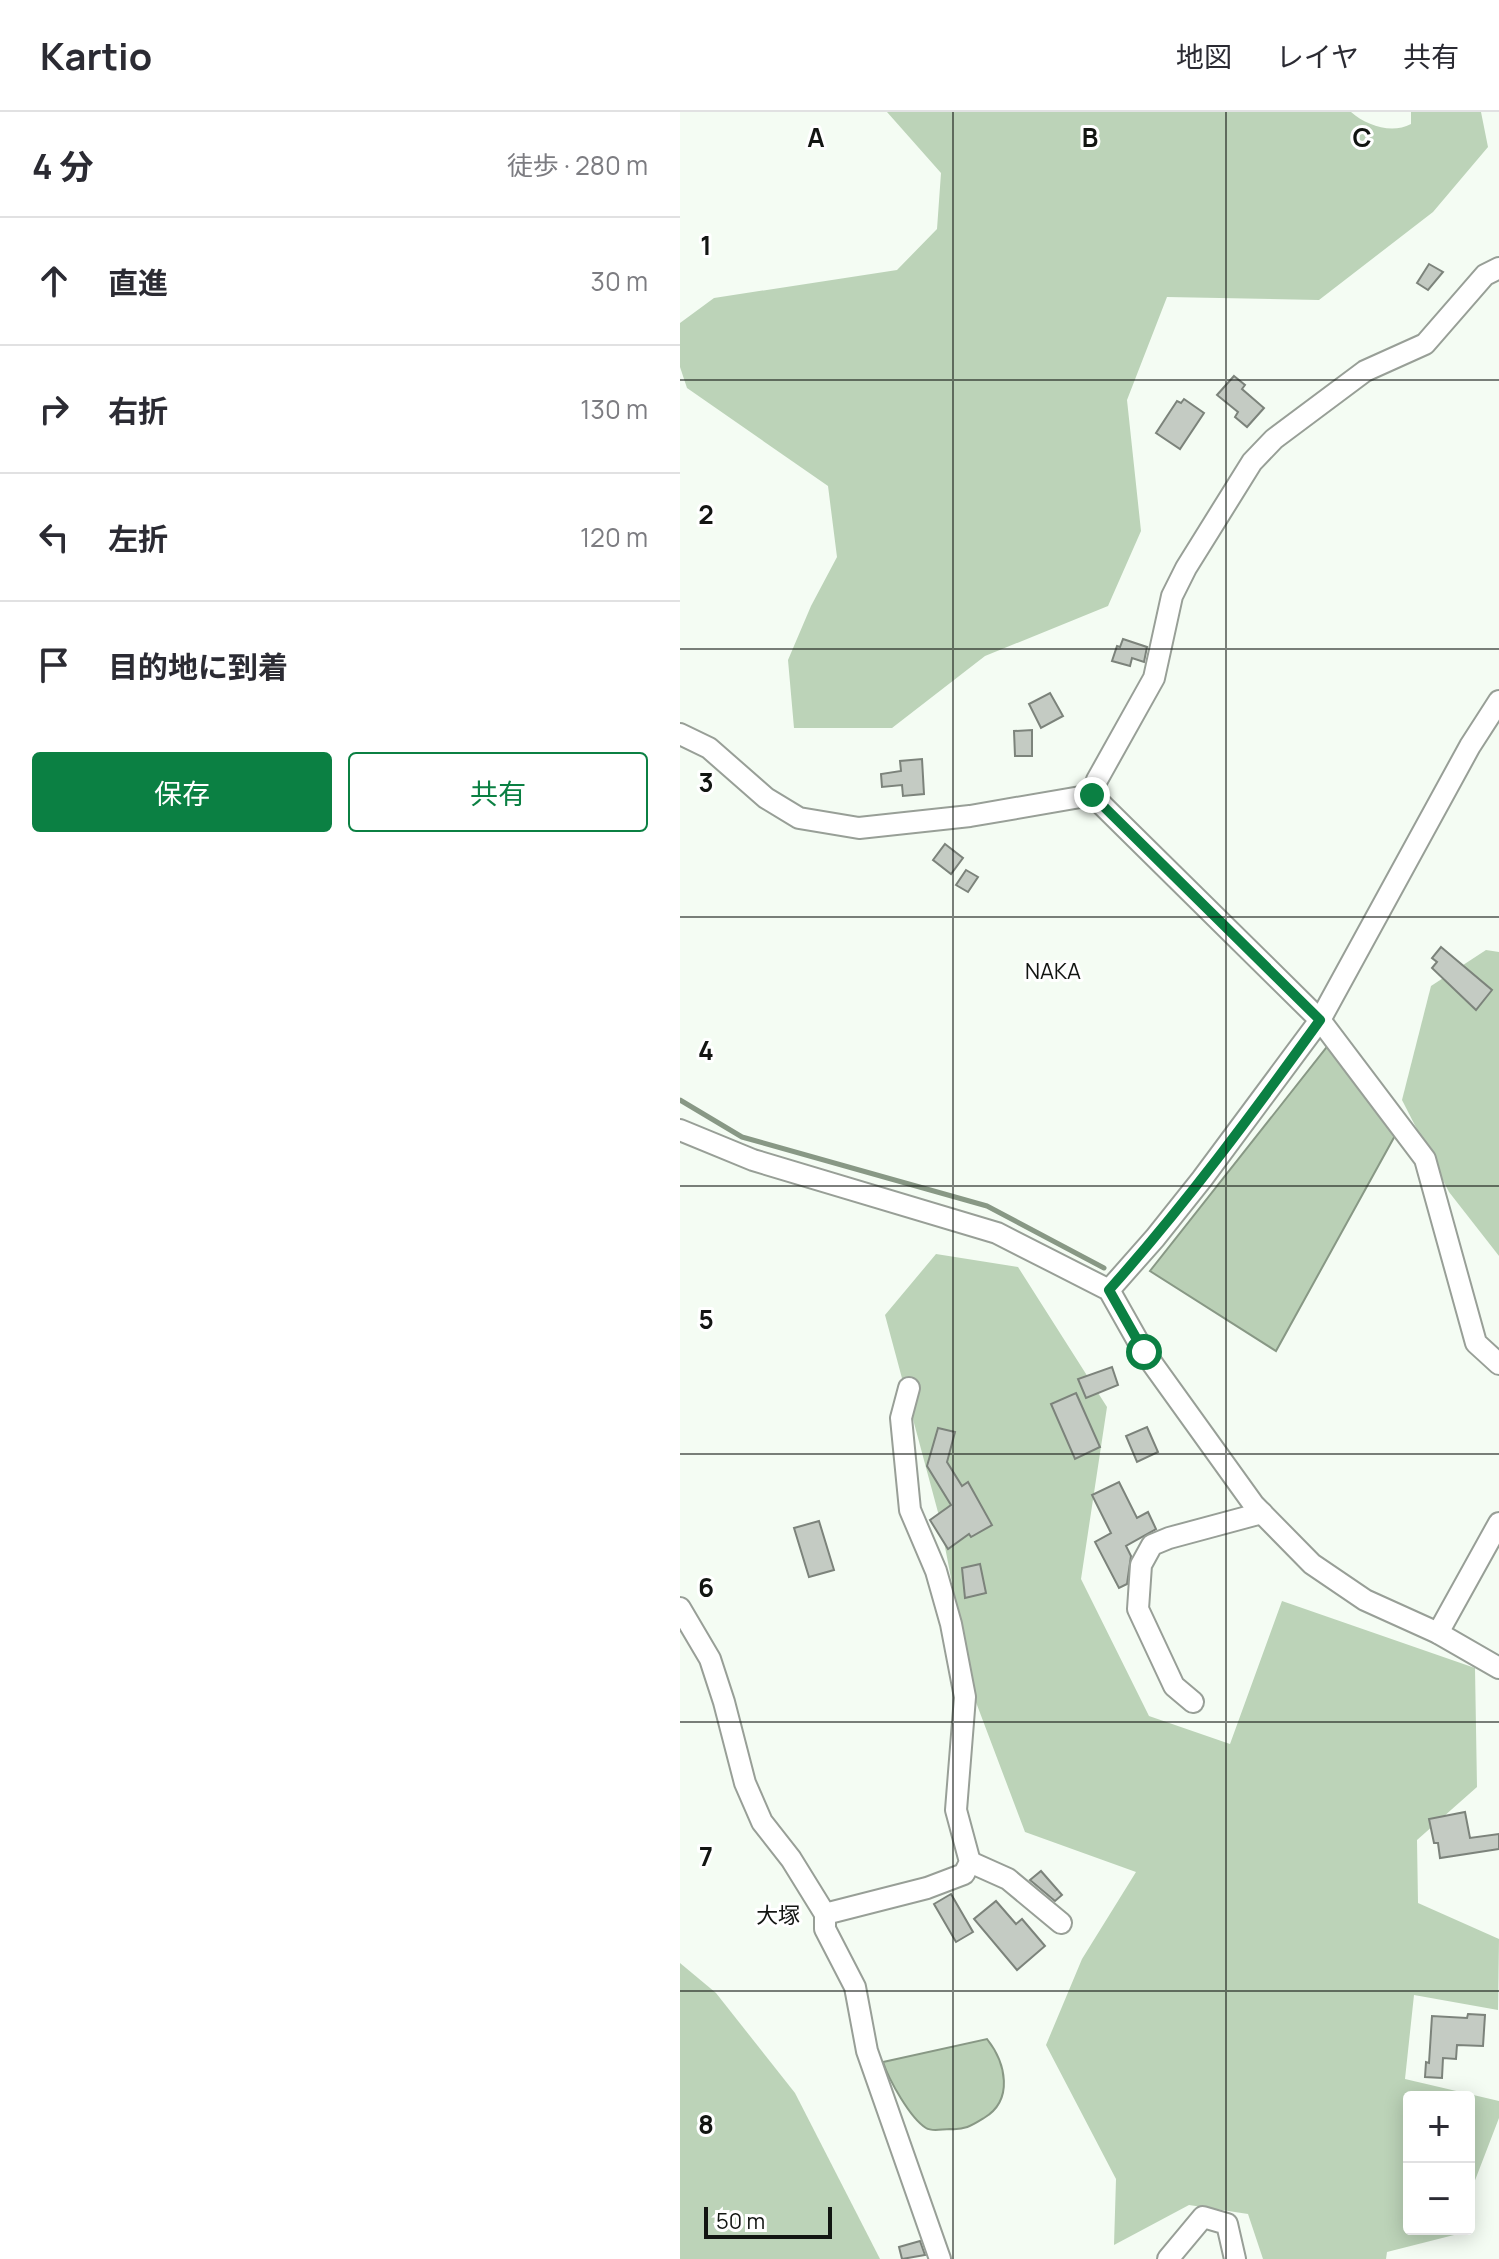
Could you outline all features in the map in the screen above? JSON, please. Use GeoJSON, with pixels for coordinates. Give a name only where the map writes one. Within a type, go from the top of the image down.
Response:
{"type":"FeatureCollection","features":[{"type":"Feature","properties":{"kind":"street"},"geometry":{"type":"LineString","coordinates":[[1092,795],[1097,780],[1154,678],[1172,596],[1252,462],[1274,439],[1365,371],[1425,344],[1485,275],[1499,268]]}},
{"type":"Feature","properties":{"kind":"street"},"geometry":{"type":"LineString","coordinates":[[1109,1290],[1202,1179],[1320,1020],[1470,746],[1499,701]]}},
{"type":"Feature","properties":{"kind":"street"},"geometry":{"type":"LineString","coordinates":[[680,734],[709,748],[766,798],[799,818],[859,828],[970,816],[1092,795]]}},
{"type":"Feature","properties":{"kind":"street"},"geometry":{"type":"LineString","coordinates":[[1092,795],[1320,1020],[1425,1159],[1476,1343],[1499,1364]]}},
{"type":"Feature","properties":{"kind":"street"},"geometry":{"type":"LineString","coordinates":[[680,1130],[753,1160],[997,1233],[1109,1290],[1144,1352],[1262,1513],[1312,1564],[1365,1600],[1438,1633],[1499,1668]]}},
{"type":"Feature","properties":{"kind":"street"},"geometry":{"type":"LineString","coordinates":[[825,1914],[927,1888],[964,1874],[970,1862],[956,1810],[965,1697],[951,1624],[936,1571],[910,1510],[901,1418],[909,1388]]}},
{"type":"Feature","properties":{"kind":"street"},"geometry":{"type":"LineString","coordinates":[[1193,1702],[1174,1686],[1138,1609],[1141,1565],[1152,1545],[1262,1513]]}},
{"type":"Feature","properties":{"kind":"street"},"geometry":{"type":"LineString","coordinates":[[1438,1633],[1499,1523]]}},
{"type":"Feature","properties":{"kind":"street"},"geometry":{"type":"LineString","coordinates":[[680,1608],[710,1659],[745,1783],[762,1822],[791,1859],[825,1914],[825,1929],[855,1987],[867,2051],[940,2259]]}},
{"type":"Feature","properties":{"kind":"street"},"geometry":{"type":"LineString","coordinates":[[970,1862],[1008,1879],[1061,1923]]}},
{"type":"Feature","properties":{"kind":"street"},"geometry":{"type":"LineString","coordinates":[[1168,2259],[1203,2217],[1227,2224],[1235,2259]]}},
{"type":"Feature","properties":{"kind":"shaded area"},"geometry":{"type":"Polygon","coordinates":[[[887,112],[1351,112],[1372,125],[1396,128],[1411,124],[1411,112],[1481,112],[1488,147],[1433,212],[1319,300],[1167,297],[1127,400],[1141,531],[1108,606],[985,656],[892,728],[794,728],[788,660],[811,606],[837,557],[828,486],[687,388],[680,367],[680,323],[714,298],[897,270],[937,229],[941,173],[887,112]]]}},
{"type":"Feature","properties":{"kind":"shaded area"},"geometry":{"type":"Polygon","coordinates":[[[1486,950],[1499,952],[1499,1256],[1449,1192],[1402,1100],[1431,986],[1486,950]]]}},
{"type":"Feature","properties":{"kind":"shaded area"},"geometry":{"type":"Polygon","coordinates":[[[1330,1043],[1397,1132],[1276,1351],[1150,1271],[1330,1043]]]}},
{"type":"Feature","properties":{"kind":"shaded area"},"geometry":{"type":"Polygon","coordinates":[[[936,1254],[1018,1267],[1107,1407],[1081,1579],[1149,1716],[1230,1744],[1282,1601],[1475,1668],[1477,1787],[1417,1840],[1418,1903],[1499,1939],[1498,2010],[1414,1995],[1405,2079],[1456,2091],[1403,2091],[1403,2235],[1454,2235],[1387,2252],[1386,2259],[1263,2259],[1248,2214],[1189,2205],[1114,2245],[1116,2179],[1046,2045],[1082,1959],[1136,1872],[1025,1832],[974,1697],[939,1516],[885,1315],[936,1254]]]}},
{"type":"Feature","properties":{"kind":"shaded area"},"geometry":{"type":"Polygon","coordinates":[[[680,1963],[716,1993],[795,2093],[880,2259],[680,2259],[680,1963]]]}},
{"type":"Feature","properties":{"kind":"shaded area"},"geometry":{"type":"Polygon","coordinates":[[[987,2039],[999,2059],[1004,2081],[1000,2101],[994,2110],[968,2127],[926,2128],[901,2098],[883,2062],[987,2039]]]}},
{"type":"Feature","properties":{"kind":"shaded area"},"geometry":{"type":"Polygon","coordinates":[[[1475,2095],[1499,2101],[1499,2118],[1475,2180],[1475,2095]]]}},
{"type":"Feature","properties":{"kind":"building"},"geometry":{"type":"Polygon","coordinates":[[[1429,264],[1443,272],[1428,290],[1417,283],[1429,264]]]}},
{"type":"Feature","properties":{"kind":"building"},"geometry":{"type":"Polygon","coordinates":[[[1234,376],[1245,385],[1242,389],[1264,408],[1247,427],[1235,417],[1238,412],[1217,395],[1234,376]]]}},
{"type":"Feature","properties":{"kind":"building"},"geometry":{"type":"Polygon","coordinates":[[[1184,399],[1204,413],[1180,449],[1156,433],[1177,401],[1181,403],[1184,399]]]}},
{"type":"Feature","properties":{"kind":"building"},"geometry":{"type":"Polygon","coordinates":[[[1123,639],[1147,647],[1144,662],[1132,658],[1130,666],[1112,661],[1123,639]]]}},
{"type":"Feature","properties":{"kind":"building"},"geometry":{"type":"Polygon","coordinates":[[[1050,693],[1063,716],[1041,728],[1029,704],[1050,693]]]}},
{"type":"Feature","properties":{"kind":"building"},"geometry":{"type":"Polygon","coordinates":[[[1032,730],[1032,756],[1015,756],[1014,731],[1032,730]]]}},
{"type":"Feature","properties":{"kind":"building"},"geometry":{"type":"Polygon","coordinates":[[[922,759],[924,794],[903,796],[902,785],[882,787],[881,774],[901,771],[900,761],[922,759]]]}},
{"type":"Feature","properties":{"kind":"building"},"geometry":{"type":"Polygon","coordinates":[[[945,844],[963,858],[951,874],[933,860],[945,844]]]}},
{"type":"Feature","properties":{"kind":"building"},"geometry":{"type":"Polygon","coordinates":[[[966,870],[978,877],[968,892],[956,885],[966,870]]]}},
{"type":"Feature","properties":{"kind":"building"},"geometry":{"type":"Polygon","coordinates":[[[1441,947],[1492,990],[1476,1010],[1432,968],[1437,962],[1432,958],[1441,947]]]}},
{"type":"Feature","properties":{"kind":"building"},"geometry":{"type":"Polygon","coordinates":[[[1112,1367],[1118,1385],[1086,1398],[1078,1379],[1112,1367]]]}},
{"type":"Feature","properties":{"kind":"building"},"geometry":{"type":"Polygon","coordinates":[[[1076,1393],[1100,1447],[1075,1459],[1051,1404],[1076,1393]]]}},
{"type":"Feature","properties":{"kind":"building"},"geometry":{"type":"Polygon","coordinates":[[[1147,1427],[1158,1452],[1137,1462],[1126,1436],[1147,1427]]]}},
{"type":"Feature","properties":{"kind":"building"},"geometry":{"type":"Polygon","coordinates":[[[938,1428],[955,1432],[947,1462],[962,1486],[968,1482],[992,1525],[971,1537],[969,1534],[948,1549],[930,1520],[951,1505],[927,1466],[938,1428]]]}},
{"type":"Feature","properties":{"kind":"building"},"geometry":{"type":"Polygon","coordinates":[[[1119,1482],[1137,1518],[1148,1512],[1156,1529],[1126,1546],[1131,1556],[1127,1584],[1119,1588],[1095,1542],[1111,1533],[1092,1495],[1119,1482]]]}},
{"type":"Feature","properties":{"kind":"building"},"geometry":{"type":"Polygon","coordinates":[[[819,1521],[834,1570],[809,1577],[794,1528],[819,1521]]]}},
{"type":"Feature","properties":{"kind":"building"},"geometry":{"type":"Polygon","coordinates":[[[980,1564],[986,1593],[965,1598],[962,1568],[980,1564]]]}},
{"type":"Feature","properties":{"kind":"building"},"geometry":{"type":"Polygon","coordinates":[[[1465,1812],[1470,1838],[1499,1834],[1499,1849],[1440,1858],[1429,1819],[1465,1812]]]}},
{"type":"Feature","properties":{"kind":"building"},"geometry":{"type":"Polygon","coordinates":[[[1041,1871],[1062,1895],[1055,1901],[1030,1880],[1041,1871]]]}},
{"type":"Feature","properties":{"kind":"building"},"geometry":{"type":"Polygon","coordinates":[[[951,1894],[973,1932],[956,1942],[934,1904],[951,1894]]]}},
{"type":"Feature","properties":{"kind":"building"},"geometry":{"type":"Polygon","coordinates":[[[996,1901],[1016,1924],[1022,1919],[1045,1946],[1017,1970],[974,1919],[996,1901]]]}},
{"type":"Feature","properties":{"kind":"building"},"geometry":{"type":"Polygon","coordinates":[[[1468,2014],[1485,2015],[1483,2046],[1457,2045],[1456,2059],[1443,2058],[1442,2078],[1425,2077],[1432,2016],[1467,2018],[1468,2014]]]}},
{"type":"Feature","properties":{"kind":"building"},"geometry":{"type":"Polygon","coordinates":[[[920,2241],[925,2255],[902,2259],[899,2247],[920,2241]]]}},
{"type":"Feature","properties":{"kind":"waterway"},"geometry":{"type":"LineString","coordinates":[[680,1100],[742,1137],[987,1206],[1104,1268]]}},
{"type":"Feature","properties":{"kind":"district","name":"NAKA"},"geometry":{"type":"Point","coordinates":[1053,971]}},
{"type":"Feature","properties":{"kind":"district","name":"大塚"},"geometry":{"type":"Point","coordinates":[778,1915]}},
{"type":"Feature","properties":{"kind":"route"},"geometry":{"type":"LineString","coordinates":[[1092,795],[1320,1020],[1202,1179],[1109,1290],[1144,1352]]}}]}
